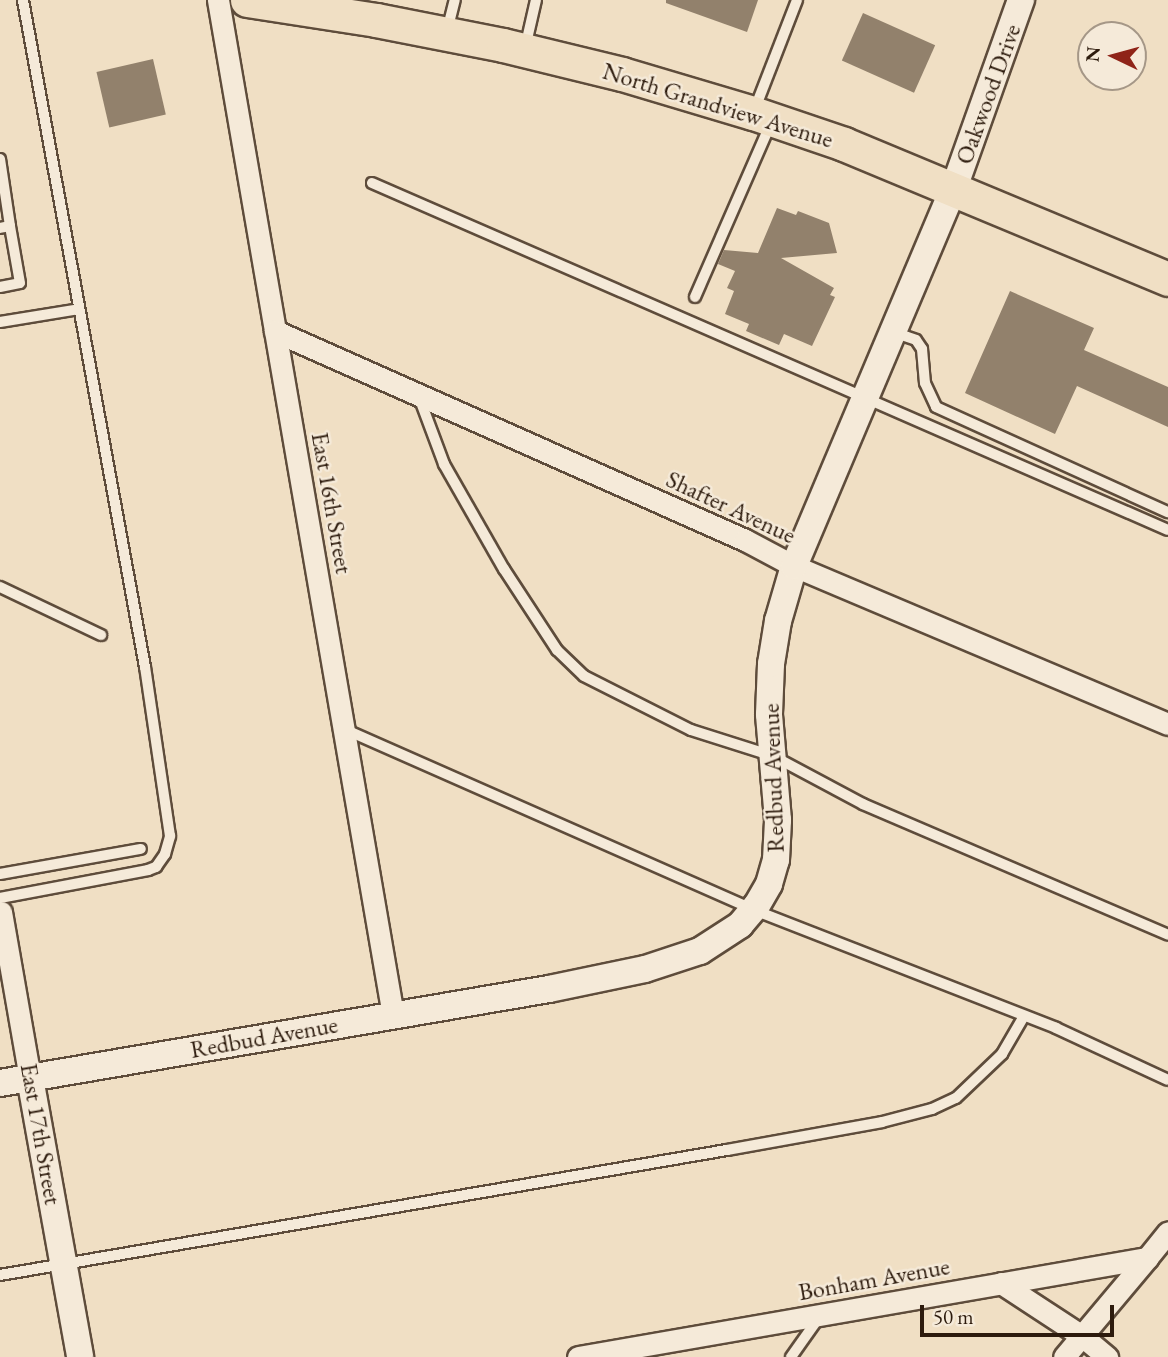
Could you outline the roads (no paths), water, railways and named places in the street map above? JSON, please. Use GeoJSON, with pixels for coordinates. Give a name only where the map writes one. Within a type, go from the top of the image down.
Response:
{"type":"FeatureCollection","features":[{"type":"Feature","properties":{"kind":"main road","name":"North Grandview Avenue"},"geometry":{"type":"LineString","coordinates":[[247,0],[524,50],[622,74],[763,116],[844,144],[954,188],[1168,279]]}},
{"type":"Feature","properties":{"kind":"street","name":"East 16th Street"},"geometry":{"type":"LineString","coordinates":[[218,0],[393,1014]]}},
{"type":"Feature","properties":{"kind":"street","name":"Oakwood Drive"},"geometry":{"type":"LineString","coordinates":[[954,188],[1021,0]]}},
{"type":"Feature","properties":{"kind":"street","name":"Redbud Avenue"},"geometry":{"type":"LineString","coordinates":[[0,1083],[549,989],[645,969],[716,943],[754,910],[769,884],[776,860],[778,820],[769,714],[771,664],[778,621],[794,566],[954,188]]}},
{"type":"Feature","properties":{"kind":"street","name":"Shafter Avenue"},"geometry":{"type":"LineString","coordinates":[[275,331],[745,540],[794,566],[1168,724]]}},
{"type":"Feature","properties":{"kind":"street","name":"East 17th Street"},"geometry":{"type":"LineString","coordinates":[[1,905],[80,1357]]}},
{"type":"Feature","properties":{"kind":"street"},"geometry":{"type":"LineString","coordinates":[[1064,1357],[1168,1232]]}},
{"type":"Feature","properties":{"kind":"street","name":"Bonham Avenue"},"geometry":{"type":"LineString","coordinates":[[578,1357],[1147,1258]]}},
{"type":"Feature","properties":{"kind":"street"},"geometry":{"type":"LineString","coordinates":[[1001,1283],[1082,1336],[1107,1357]]}},
{"type":"Feature","properties":{"kind":"lane"},"geometry":{"type":"LineString","coordinates":[[1,905],[156,867],[165,854],[170,836],[145,667],[23,0]]}},
{"type":"Feature","properties":{"kind":"lane"},"geometry":{"type":"LineString","coordinates":[[446,34],[455,0]]}},
{"type":"Feature","properties":{"kind":"lane"},"geometry":{"type":"LineString","coordinates":[[524,50],[536,0]]}},
{"type":"Feature","properties":{"kind":"lane"},"geometry":{"type":"LineString","coordinates":[[695,297],[763,116],[797,0]]}},
{"type":"Feature","properties":{"kind":"lane"},"geometry":{"type":"LineString","coordinates":[[0,159],[5,227],[20,284],[0,287]]}},
{"type":"Feature","properties":{"kind":"lane"},"geometry":{"type":"LineString","coordinates":[[372,183],[1168,530]]}},
{"type":"Feature","properties":{"kind":"lane"},"geometry":{"type":"LineString","coordinates":[[0,322],[79,309]]}},
{"type":"Feature","properties":{"kind":"lane"},"geometry":{"type":"LineString","coordinates":[[893,332],[916,340],[922,349],[925,383],[936,407],[1168,512]]}},
{"type":"Feature","properties":{"kind":"lane"},"geometry":{"type":"LineString","coordinates":[[418,395],[444,464],[504,569],[557,650],[584,676],[691,730],[773,756],[863,804],[911,822],[1168,935]]}},
{"type":"Feature","properties":{"kind":"lane"},"geometry":{"type":"LineString","coordinates":[[0,587],[101,635]]}},
{"type":"Feature","properties":{"kind":"lane"},"geometry":{"type":"LineString","coordinates":[[344,729],[754,910],[1024,1016],[1168,1080]]}},
{"type":"Feature","properties":{"kind":"lane"},"geometry":{"type":"LineString","coordinates":[[0,874],[141,849]]}},
{"type":"Feature","properties":{"kind":"lane"},"geometry":{"type":"LineString","coordinates":[[0,1275],[882,1122],[932,1109],[956,1098],[1002,1054],[1024,1016]]}},
{"type":"Feature","properties":{"kind":"lane"},"geometry":{"type":"LineString","coordinates":[[791,1357],[821,1315]]}}]}
